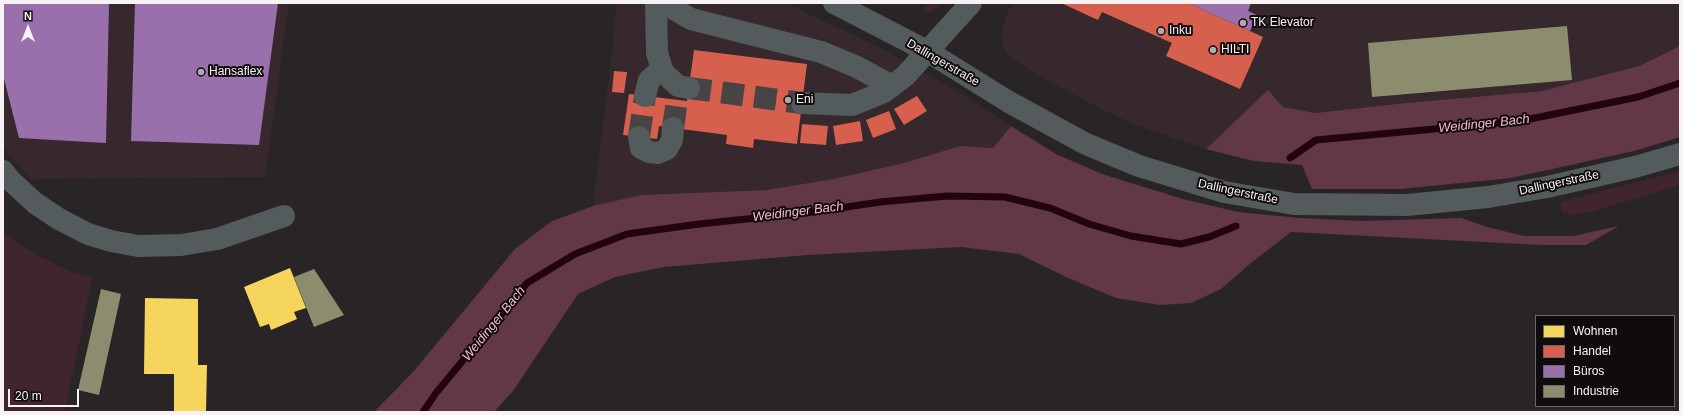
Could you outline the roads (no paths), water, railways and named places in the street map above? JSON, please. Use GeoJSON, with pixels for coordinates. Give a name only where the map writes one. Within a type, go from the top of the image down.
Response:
{"type":"FeatureCollection","features":[{"type":"Feature","properties":{"kind":"street"},"geometry":{"type":"LineString","coordinates":[[645,96],[648,80],[656,74],[677,86],[657,53],[656,3]]}},
{"type":"Feature","properties":{"kind":"street"},"geometry":{"type":"LineString","coordinates":[[664,3],[691,19],[821,52],[857,67],[892,86]]}},
{"type":"Feature","properties":{"kind":"street","name":"Dallingerstraße"},"geometry":{"type":"LineString","coordinates":[[834,3],[927,51],[1009,102],[1086,144],[1139,166],[1224,192],[1294,204],[1407,205],[1488,197],[1554,185],[1634,167],[1680,154]]}},
{"type":"Feature","properties":{"kind":"street"},"geometry":{"type":"LineString","coordinates":[[802,103],[852,105],[884,92],[906,76],[971,3]]}},
{"type":"Feature","properties":{"kind":"street"},"geometry":{"type":"LineString","coordinates":[[639,137],[641,148],[648,152],[658,153],[667,149],[672,140],[673,128]]}},
{"type":"Feature","properties":{"kind":"street"},"geometry":{"type":"LineString","coordinates":[[3,171],[10,180],[35,203],[59,219],[88,234],[111,241],[138,246],[181,245],[217,239],[284,216]]}},
{"type":"Feature","properties":{"kind":"waterway","name":"Weidinger Bach"},"geometry":{"type":"LineString","coordinates":[[1290,158],[1316,140],[1520,121],[1638,97],[1680,83]]}},
{"type":"Feature","properties":{"kind":"waterway","name":"Weidinger Bach"},"geometry":{"type":"LineString","coordinates":[[423,412],[436,393],[527,283],[575,254],[627,234],[699,224],[813,212],[880,202],[947,196],[1005,197],[1050,208],[1089,224],[1131,236],[1181,244],[1209,237],[1236,226]]}},
{"type":"Feature","properties":{"kind":"tunnel"},"geometry":{"type":"LineString","coordinates":[[689,88],[802,103]]}},
{"type":"Feature","properties":{"kind":"tunnel"},"geometry":{"type":"LineString","coordinates":[[639,137],[645,96]]}},
{"type":"Feature","properties":{"kind":"tunnel"},"geometry":{"type":"LineString","coordinates":[[673,128],[677,100]]}},
{"type":"Feature","properties":{"kind":"place","name":"TK Elevator"},"geometry":{"type":"Point","coordinates":[1243,23]}},
{"type":"Feature","properties":{"kind":"place","name":"Inku"},"geometry":{"type":"Point","coordinates":[1161,31]}},
{"type":"Feature","properties":{"kind":"place","name":"HILTI"},"geometry":{"type":"Point","coordinates":[1213,50]}},
{"type":"Feature","properties":{"kind":"place","name":"Hansaflex"},"geometry":{"type":"Point","coordinates":[201,72]}},
{"type":"Feature","properties":{"kind":"place","name":"Eni"},"geometry":{"type":"Point","coordinates":[788,100]}}]}
